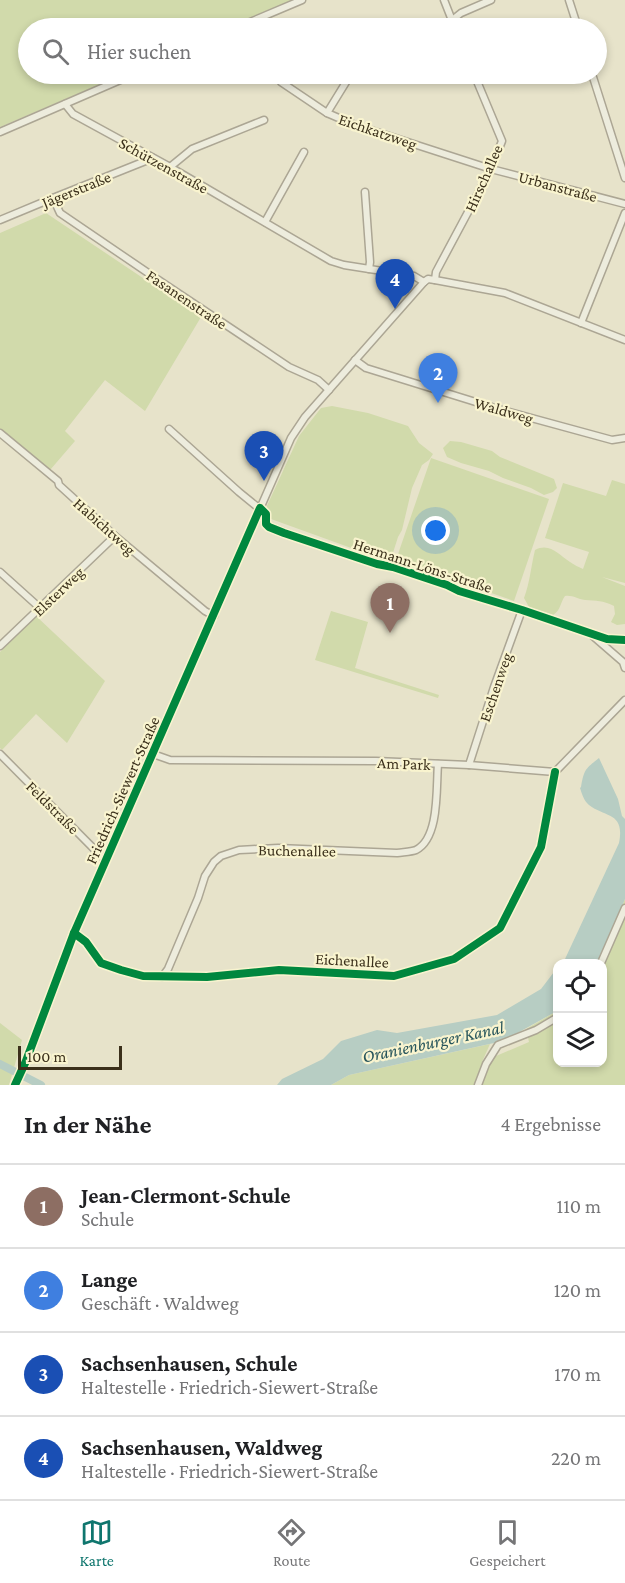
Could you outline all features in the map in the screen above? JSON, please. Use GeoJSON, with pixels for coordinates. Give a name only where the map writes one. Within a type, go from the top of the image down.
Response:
{"type":"FeatureCollection","features":[{"type":"Feature","properties":{"kind":"street"},"geometry":{"type":"LineString","coordinates":[[259,18],[302,0]]}},
{"type":"Feature","properties":{"kind":"street"},"geometry":{"type":"LineString","coordinates":[[444,0],[451,18]]}},
{"type":"Feature","properties":{"kind":"street"},"geometry":{"type":"LineString","coordinates":[[455,18],[461,13],[491,0]]}},
{"type":"Feature","properties":{"kind":"street"},"geometry":{"type":"LineString","coordinates":[[569,0],[575,18]]}},
{"type":"Feature","properties":{"kind":"street"},"geometry":{"type":"LineString","coordinates":[[0,132],[111,84]]}},
{"type":"Feature","properties":{"kind":"street","name":"Eichkatzweg"},"geometry":{"type":"LineString","coordinates":[[284,84],[327,113],[355,125],[491,169]]}},
{"type":"Feature","properties":{"kind":"street"},"geometry":{"type":"LineString","coordinates":[[327,113],[345,84]]}},
{"type":"Feature","properties":{"kind":"street","name":"Hirschallee"},"geometry":{"type":"LineString","coordinates":[[435,280],[436,272],[491,169],[502,141],[478,84]]}},
{"type":"Feature","properties":{"kind":"street"},"geometry":{"type":"LineString","coordinates":[[595,84],[625,178]]}},
{"type":"Feature","properties":{"kind":"street","name":"Schützenstraße"},"geometry":{"type":"LineString","coordinates":[[65,104],[73,114],[170,167],[331,261],[414,276],[424,282]]}},
{"type":"Feature","properties":{"kind":"street"},"geometry":{"type":"LineString","coordinates":[[170,167],[192,149],[264,120]]}},
{"type":"Feature","properties":{"kind":"street"},"geometry":{"type":"LineString","coordinates":[[265,222],[304,152]]}},
{"type":"Feature","properties":{"kind":"street","name":"Jägerstraße"},"geometry":{"type":"LineString","coordinates":[[0,220],[153,158]]}},
{"type":"Feature","properties":{"kind":"street","name":"Urbanstraße"},"geometry":{"type":"LineString","coordinates":[[491,169],[625,204]]}},
{"type":"Feature","properties":{"kind":"street"},"geometry":{"type":"LineString","coordinates":[[365,192],[369,269]]}},
{"type":"Feature","properties":{"kind":"street","name":"Fasanenstraße"},"geometry":{"type":"LineString","coordinates":[[53,198],[60,213],[289,367],[318,380],[330,390]]}},
{"type":"Feature","properties":{"kind":"street"},"geometry":{"type":"LineString","coordinates":[[581,323],[625,213]]}},
{"type":"Feature","properties":{"kind":"street"},"geometry":{"type":"LineString","coordinates":[[424,282],[428,279],[506,293],[625,340]]}},
{"type":"Feature","properties":{"kind":"street","name":"Friedrich-Siewert-Straße"},"geometry":{"type":"LineString","coordinates":[[15,1085],[74,933],[291,438],[306,417],[424,282]]}},
{"type":"Feature","properties":{"kind":"street","name":"Waldweg"},"geometry":{"type":"LineString","coordinates":[[355,360],[366,368],[495,408],[612,440],[623,439]]}},
{"type":"Feature","properties":{"kind":"street","name":"Hermann-Löns-Straße"},"geometry":{"type":"LineString","coordinates":[[169,429],[260,508],[266,514],[266,524],[269,527],[607,639],[625,640]]}},
{"type":"Feature","properties":{"kind":"street","name":"Habichtweg"},"geometry":{"type":"LineString","coordinates":[[0,433],[58,481],[59,485],[115,536],[214,616]]}},
{"type":"Feature","properties":{"kind":"street","name":"Elsterweg"},"geometry":{"type":"LineString","coordinates":[[0,646],[115,536]]}},
{"type":"Feature","properties":{"kind":"street"},"geometry":{"type":"LineString","coordinates":[[0,572],[40,608]]}},
{"type":"Feature","properties":{"kind":"street","name":"Eschenweg"},"geometry":{"type":"LineString","coordinates":[[469,765],[522,610]]}},
{"type":"Feature","properties":{"kind":"street","name":"Hermann-Löns-Straße"},"geometry":{"type":"LineString","coordinates":[[590,633],[623,662],[625,668]]}},
{"type":"Feature","properties":{"kind":"street"},"geometry":{"type":"LineString","coordinates":[[555,772],[625,700]]}},
{"type":"Feature","properties":{"kind":"street","name":"Feldstraße"},"geometry":{"type":"LineString","coordinates":[[0,754],[106,859]]}},
{"type":"Feature","properties":{"kind":"street","name":"Am Park"},"geometry":{"type":"LineString","coordinates":[[153,754],[170,760],[355,761],[469,765],[555,772]]}},
{"type":"Feature","properties":{"kind":"street","name":"Buchenallee"},"geometry":{"type":"LineString","coordinates":[[162,977],[168,969],[205,876],[221,856],[239,850],[278,848],[398,853],[416,850],[426,842],[432,830],[438,764]]}},
{"type":"Feature","properties":{"kind":"street","name":"Eichenallee"},"geometry":{"type":"LineString","coordinates":[[74,933],[86,942],[101,963],[143,976],[207,977],[279,970],[394,976],[454,959],[500,928],[542,847],[555,772]]}},
{"type":"Feature","properties":{"kind":"street"},"geometry":{"type":"LineString","coordinates":[[603,959],[625,908]]}},
{"type":"Feature","properties":{"kind":"street"},"geometry":{"type":"LineString","coordinates":[[478,1085],[486,1064],[498,1045],[536,1030],[553,1020]]}},
{"type":"Feature","properties":{"kind":"green space"},"geometry":{"type":"Polygon","coordinates":[[[0,0],[293,0],[251,18],[18,18],[18,84],[101,84],[0,127],[0,0]]]}},
{"type":"Feature","properties":{"kind":"green space"},"geometry":{"type":"Polygon","coordinates":[[[46,213],[201,317],[145,411],[105,380],[65,431],[75,441],[50,470],[0,431],[0,233],[46,213]]]}},
{"type":"Feature","properties":{"kind":"green space"},"geometry":{"type":"Polygon","coordinates":[[[332,406],[368,413],[408,426],[419,443],[433,454],[422,465],[412,488],[402,530],[390,562],[271,519],[266,508],[299,436],[321,408],[332,406]]]}},
{"type":"Feature","properties":{"kind":"green space"},"geometry":{"type":"Polygon","coordinates":[[[450,441],[492,451],[500,457],[554,479],[557,488],[544,495],[489,471],[447,457],[443,448],[450,441]]]}},
{"type":"Feature","properties":{"kind":"green space"},"geometry":{"type":"Polygon","coordinates":[[[431,458],[549,499],[514,601],[396,560],[431,458]]]}},
{"type":"Feature","properties":{"kind":"green space"},"geometry":{"type":"Polygon","coordinates":[[[612,480],[625,484],[625,583],[602,577],[625,586],[625,624],[617,625],[611,622],[615,614],[614,606],[600,601],[565,596],[559,609],[553,615],[529,607],[524,598],[535,550],[550,548],[583,569],[589,552],[545,538],[563,483],[606,496],[612,480]]]}},
{"type":"Feature","properties":{"kind":"green space"},"geometry":{"type":"Polygon","coordinates":[[[331,611],[368,622],[355,668],[439,695],[438,698],[315,660],[331,611]]]}},
{"type":"Feature","properties":{"kind":"green space"},"geometry":{"type":"Polygon","coordinates":[[[36,616],[105,681],[67,743],[36,714],[2,750],[0,748],[0,652],[36,616]]]}},
{"type":"Feature","properties":{"kind":"green space"},"geometry":{"type":"Polygon","coordinates":[[[625,899],[625,1085],[331,1085],[349,1075],[490,1044],[482,1062],[529,1042],[526,1029],[553,1013],[553,1067],[607,1067],[607,959],[598,959],[625,899]]]}},
{"type":"Feature","properties":{"kind":"green space"},"geometry":{"type":"Polygon","coordinates":[[[0,1023],[22,1040],[9,1085],[0,1085],[0,1023]]]}},
{"type":"Feature","properties":{"kind":"water"},"geometry":{"type":"Polygon","coordinates":[[[599,758],[625,819],[625,899],[598,959],[565,959],[619,843],[620,833],[617,821],[589,805],[580,788],[586,770],[599,758]]]}},
{"type":"Feature","properties":{"kind":"water","name":"Oranienburger Kanal"},"geometry":{"type":"Polygon","coordinates":[[[553,973],[553,1013],[503,1041],[349,1075],[331,1085],[277,1085],[282,1079],[323,1059],[341,1041],[377,1030],[397,1033],[497,1015],[541,989],[553,973]]]}},
{"type":"Feature","properties":{"kind":"waterway"},"geometry":{"type":"LineString","coordinates":[[0,1064],[41,1085]]}},
{"type":"Feature","properties":{"kind":"cycle path"},"geometry":{"type":"LineString","coordinates":[[15,1085],[74,933],[260,508],[266,514],[266,524],[284,533],[607,639],[625,640]]}},
{"type":"Feature","properties":{"kind":"cycle path"},"geometry":{"type":"LineString","coordinates":[[74,933],[86,942],[101,963],[143,976],[207,977],[279,970],[394,976],[454,959],[500,928],[541,847],[555,772]]}},
{"type":"Feature","properties":{"kind":"place","name":"Sachsenhausen, Waldweg"},"geometry":{"type":"Point","coordinates":[395,309]}},
{"type":"Feature","properties":{"kind":"place","name":"Lange"},"geometry":{"type":"Point","coordinates":[438,403]}},
{"type":"Feature","properties":{"kind":"place","name":"Sachsenhausen, Schule"},"geometry":{"type":"Point","coordinates":[264,481]}},
{"type":"Feature","properties":{"kind":"place","name":"Jean-Clermont-Schule"},"geometry":{"type":"Point","coordinates":[390,633]}}]}
